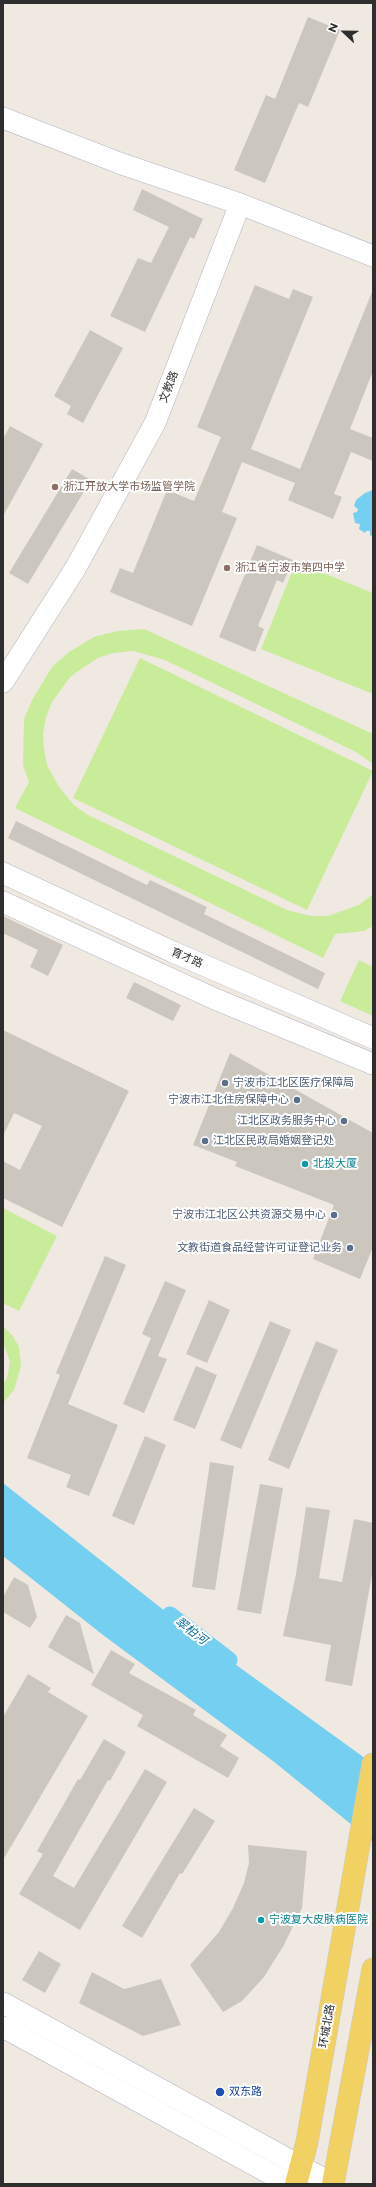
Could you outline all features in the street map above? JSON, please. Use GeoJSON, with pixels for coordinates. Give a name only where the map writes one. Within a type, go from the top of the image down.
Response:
{"type":"FeatureCollection","features":[{"type":"Feature","properties":{"kind":"main road"},"geometry":{"type":"LineString","coordinates":[[3,118],[122,164],[240,204],[373,256]]}},
{"type":"Feature","properties":{"kind":"main road","name":"文教路"},"geometry":{"type":"LineString","coordinates":[[3,682],[75,569],[155,423],[240,204]]}},
{"type":"Feature","properties":{"kind":"main road","name":"育才路"},"geometry":{"type":"LineString","coordinates":[[3,873],[173,952],[373,1038]]}},
{"type":"Feature","properties":{"kind":"main road"},"geometry":{"type":"LineString","coordinates":[[3,902],[215,999],[373,1064]]}},
{"type":"Feature","properties":{"kind":"main road","name":"环城北路"},"geometry":{"type":"LineString","coordinates":[[295,2179],[373,1764]]}},
{"type":"Feature","properties":{"kind":"main road"},"geometry":{"type":"LineString","coordinates":[[3,2027],[295,2179],[333,2184],[373,1969]]}},
{"type":"Feature","properties":{"kind":"main road"},"geometry":{"type":"LineString","coordinates":[[3,2003],[295,2179]]}},
{"type":"Feature","properties":{"kind":"green space"},"geometry":{"type":"Polygon","coordinates":[[[296,562],[373,593],[373,694],[261,649],[296,562]]]}},
{"type":"Feature","properties":{"kind":"green space"},"geometry":{"type":"Polygon","coordinates":[[[144,629],[373,734],[373,764],[356,752],[165,660],[133,651],[113,653],[98,658],[70,677],[52,702],[46,717],[43,734],[44,749],[47,765],[59,787],[74,805],[86,814],[287,910],[311,916],[328,916],[359,905],[373,894],[373,926],[364,931],[335,934],[323,958],[15,808],[29,782],[23,765],[24,719],[32,700],[52,667],[69,652],[94,637],[118,631],[144,629]]]}},
{"type":"Feature","properties":{"kind":"green space"},"geometry":{"type":"Polygon","coordinates":[[[140,658],[373,771],[307,910],[73,798],[140,658]]]}},
{"type":"Feature","properties":{"kind":"green space"},"geometry":{"type":"Polygon","coordinates":[[[359,960],[373,967],[373,1016],[340,1001],[359,960]]]}},
{"type":"Feature","properties":{"kind":"green space"},"geometry":{"type":"Polygon","coordinates":[[[3,1208],[57,1236],[19,1311],[3,1303],[3,1208]]]}},
{"type":"Feature","properties":{"kind":"green space"},"geometry":{"type":"Polygon","coordinates":[[[3,1326],[12,1335],[19,1347],[21,1366],[14,1390],[3,1403],[3,1385],[7,1378],[10,1362],[3,1342],[3,1326]]]}},
{"type":"Feature","properties":{"kind":"water"},"geometry":{"type":"Polygon","coordinates":[[[373,490],[373,535],[370,536],[370,531],[366,531],[365,533],[359,529],[360,524],[355,523],[353,513],[357,512],[358,509],[354,506],[356,500],[365,493],[373,490]]]}},
{"type":"Feature","properties":{"kind":"water"},"geometry":{"type":"Polygon","coordinates":[[[3,1483],[199,1638],[373,1764],[373,1842],[273,1761],[103,1635],[3,1556],[3,1483]]]}},
{"type":"Feature","properties":{"kind":"building"},"geometry":{"type":"Polygon","coordinates":[[[308,17],[340,30],[308,107],[299,103],[265,183],[234,170],[266,95],[275,99],[308,17]]]}},
{"type":"Feature","properties":{"kind":"building"},"geometry":{"type":"Polygon","coordinates":[[[142,189],[203,219],[194,239],[190,237],[145,332],[110,316],[138,258],[151,263],[169,227],[133,210],[142,189]]]}},
{"type":"Feature","properties":{"kind":"building"},"geometry":{"type":"Polygon","coordinates":[[[255,285],[289,299],[293,289],[313,297],[251,449],[300,469],[372,292],[373,371],[350,429],[373,438],[373,461],[351,452],[334,494],[342,497],[333,519],[288,500],[295,483],[242,462],[222,512],[237,518],[192,626],[110,592],[120,568],[133,573],[167,490],[194,501],[221,437],[197,427],[255,285]]]}},
{"type":"Feature","properties":{"kind":"building"},"geometry":{"type":"Polygon","coordinates":[[[90,330],[123,348],[83,423],[67,414],[71,406],[54,396],[90,330]]]}},
{"type":"Feature","properties":{"kind":"building"},"geometry":{"type":"Polygon","coordinates":[[[10,426],[43,444],[3,516],[3,439],[10,426]]]}},
{"type":"Feature","properties":{"kind":"building"},"geometry":{"type":"Polygon","coordinates":[[[72,469],[91,480],[28,584],[9,573],[72,469]]]}},
{"type":"Feature","properties":{"kind":"building"},"geometry":{"type":"Polygon","coordinates":[[[257,545],[293,560],[283,583],[277,580],[258,626],[264,629],[255,652],[219,637],[257,545]]]}},
{"type":"Feature","properties":{"kind":"building"},"geometry":{"type":"Polygon","coordinates":[[[16,821],[147,885],[150,880],[207,907],[204,914],[325,973],[318,989],[8,838],[16,821]]]}},
{"type":"Feature","properties":{"kind":"building"},"geometry":{"type":"Polygon","coordinates":[[[3,916],[63,945],[48,976],[30,967],[38,950],[3,933],[3,916]]]}},
{"type":"Feature","properties":{"kind":"building"},"geometry":{"type":"Polygon","coordinates":[[[134,982],[181,1005],[173,1021],[126,998],[134,982]]]}},
{"type":"Feature","properties":{"kind":"building"},"geometry":{"type":"Polygon","coordinates":[[[3,1030],[129,1091],[62,1227],[3,1198],[3,1161],[20,1170],[42,1126],[14,1113],[3,1136],[3,1030]]]}},
{"type":"Feature","properties":{"kind":"building","name":"北投大厦"},"geometry":{"type":"Polygon","coordinates":[[[230,1053],[373,1133],[373,1247],[360,1279],[313,1259],[334,1205],[235,1166],[237,1162],[193,1145],[230,1053]]]}},
{"type":"Feature","properties":{"kind":"building"},"geometry":{"type":"Polygon","coordinates":[[[105,1256],[126,1265],[68,1404],[118,1425],[89,1496],[66,1487],[71,1475],[27,1458],[60,1375],[56,1373],[105,1256]]]}},
{"type":"Feature","properties":{"kind":"building"},"geometry":{"type":"Polygon","coordinates":[[[165,1281],[186,1290],[158,1356],[167,1359],[144,1413],[123,1404],[151,1338],[142,1334],[165,1281]]]}},
{"type":"Feature","properties":{"kind":"building"},"geometry":{"type":"Polygon","coordinates":[[[209,1300],[230,1310],[207,1363],[186,1354],[209,1300]]]}},
{"type":"Feature","properties":{"kind":"building"},"geometry":{"type":"Polygon","coordinates":[[[270,1321],[291,1330],[241,1449],[220,1440],[270,1321]]]}},
{"type":"Feature","properties":{"kind":"building"},"geometry":{"type":"Polygon","coordinates":[[[316,1341],[338,1350],[289,1469],[268,1460],[316,1341]]]}},
{"type":"Feature","properties":{"kind":"building"},"geometry":{"type":"Polygon","coordinates":[[[196,1366],[217,1375],[195,1429],[173,1420],[196,1366]]]}},
{"type":"Feature","properties":{"kind":"building"},"geometry":{"type":"Polygon","coordinates":[[[145,1436],[166,1445],[134,1525],[112,1516],[145,1436]]]}},
{"type":"Feature","properties":{"kind":"building"},"geometry":{"type":"Polygon","coordinates":[[[210,1462],[234,1466],[215,1590],[192,1587],[210,1462]]]}},
{"type":"Feature","properties":{"kind":"building"},"geometry":{"type":"Polygon","coordinates":[[[260,1484],[283,1488],[261,1614],[237,1610],[260,1484]]]}},
{"type":"Feature","properties":{"kind":"building"},"geometry":{"type":"Polygon","coordinates":[[[306,1507],[330,1510],[319,1578],[342,1582],[354,1519],[373,1523],[373,1569],[352,1686],[325,1681],[331,1645],[283,1636],[296,1574],[306,1507]]]}},
{"type":"Feature","properties":{"kind":"building"},"geometry":{"type":"Polygon","coordinates":[[[14,1577],[28,1585],[37,1617],[30,1628],[3,1612],[3,1597],[14,1577]]]}},
{"type":"Feature","properties":{"kind":"building"},"geometry":{"type":"Polygon","coordinates":[[[66,1615],[80,1623],[94,1674],[48,1647],[66,1615]]]}},
{"type":"Feature","properties":{"kind":"building"},"geometry":{"type":"Polygon","coordinates":[[[111,1650],[135,1664],[129,1673],[196,1710],[193,1715],[227,1735],[220,1746],[239,1758],[228,1778],[137,1726],[143,1715],[91,1685],[111,1650]]]}},
{"type":"Feature","properties":{"kind":"building"},"geometry":{"type":"Polygon","coordinates":[[[28,1674],[51,1688],[48,1692],[88,1716],[3,1860],[3,1717],[28,1674]]]}},
{"type":"Feature","properties":{"kind":"building"},"geometry":{"type":"Polygon","coordinates":[[[104,1739],[126,1752],[110,1781],[108,1780],[53,1876],[74,1888],[145,1769],[167,1782],[80,1930],[19,1894],[43,1854],[37,1851],[78,1779],[80,1780],[104,1739]]]}},
{"type":"Feature","properties":{"kind":"building"},"geometry":{"type":"Polygon","coordinates":[[[194,1808],[215,1821],[182,1874],[180,1873],[142,1938],[122,1926],[194,1808]]]}},
{"type":"Feature","properties":{"kind":"building","name":"宁波复大皮肤病医院"},"geometry":{"type":"Polygon","coordinates":[[[248,1845],[307,1851],[302,1908],[284,1945],[264,1977],[242,2001],[223,2012],[190,1965],[219,1932],[233,1908],[244,1883],[249,1863],[248,1845]]]}},
{"type":"Feature","properties":{"kind":"building"},"geometry":{"type":"Polygon","coordinates":[[[39,1951],[61,1964],[45,1993],[22,1980],[39,1951]]]}},
{"type":"Feature","properties":{"kind":"building"},"geometry":{"type":"Polygon","coordinates":[[[92,1972],[124,1989],[161,1979],[181,2025],[143,2036],[79,2003],[92,1972]]]}},
{"type":"Feature","properties":{"kind":"waterway","name":"翠柏河"},"geometry":{"type":"LineString","coordinates":[[170,1615],[229,1660]]}},
{"type":"Feature","properties":{"kind":"place","name":"浙江开放大学市场监管学院"},"geometry":{"type":"Point","coordinates":[55,487]}},
{"type":"Feature","properties":{"kind":"place","name":"浙江省宁波市第四中学"},"geometry":{"type":"Point","coordinates":[227,568]}},
{"type":"Feature","properties":{"kind":"place","name":"宁波市江北区医疗保障局"},"geometry":{"type":"Point","coordinates":[225,1083]}},
{"type":"Feature","properties":{"kind":"place","name":"宁波市江北住房保障中心"},"geometry":{"type":"Point","coordinates":[297,1100]}},
{"type":"Feature","properties":{"kind":"place","name":"江北区政务服务中心"},"geometry":{"type":"Point","coordinates":[344,1121]}},
{"type":"Feature","properties":{"kind":"place","name":"江北区民政局婚姻登记处"},"geometry":{"type":"Point","coordinates":[205,1141]}},
{"type":"Feature","properties":{"kind":"place","name":"北投大厦"},"geometry":{"type":"Point","coordinates":[305,1164]}},
{"type":"Feature","properties":{"kind":"place","name":"宁波市江北区公共资源交易中心"},"geometry":{"type":"Point","coordinates":[334,1215]}},
{"type":"Feature","properties":{"kind":"place","name":"文教街道食品经营许可证登记业务"},"geometry":{"type":"Point","coordinates":[350,1248]}},
{"type":"Feature","properties":{"kind":"place","name":"宁波复大皮肤病医院"},"geometry":{"type":"Point","coordinates":[261,1920]}},
{"type":"Feature","properties":{"kind":"place","name":"双东路"},"geometry":{"type":"Point","coordinates":[220,2092]}}]}
